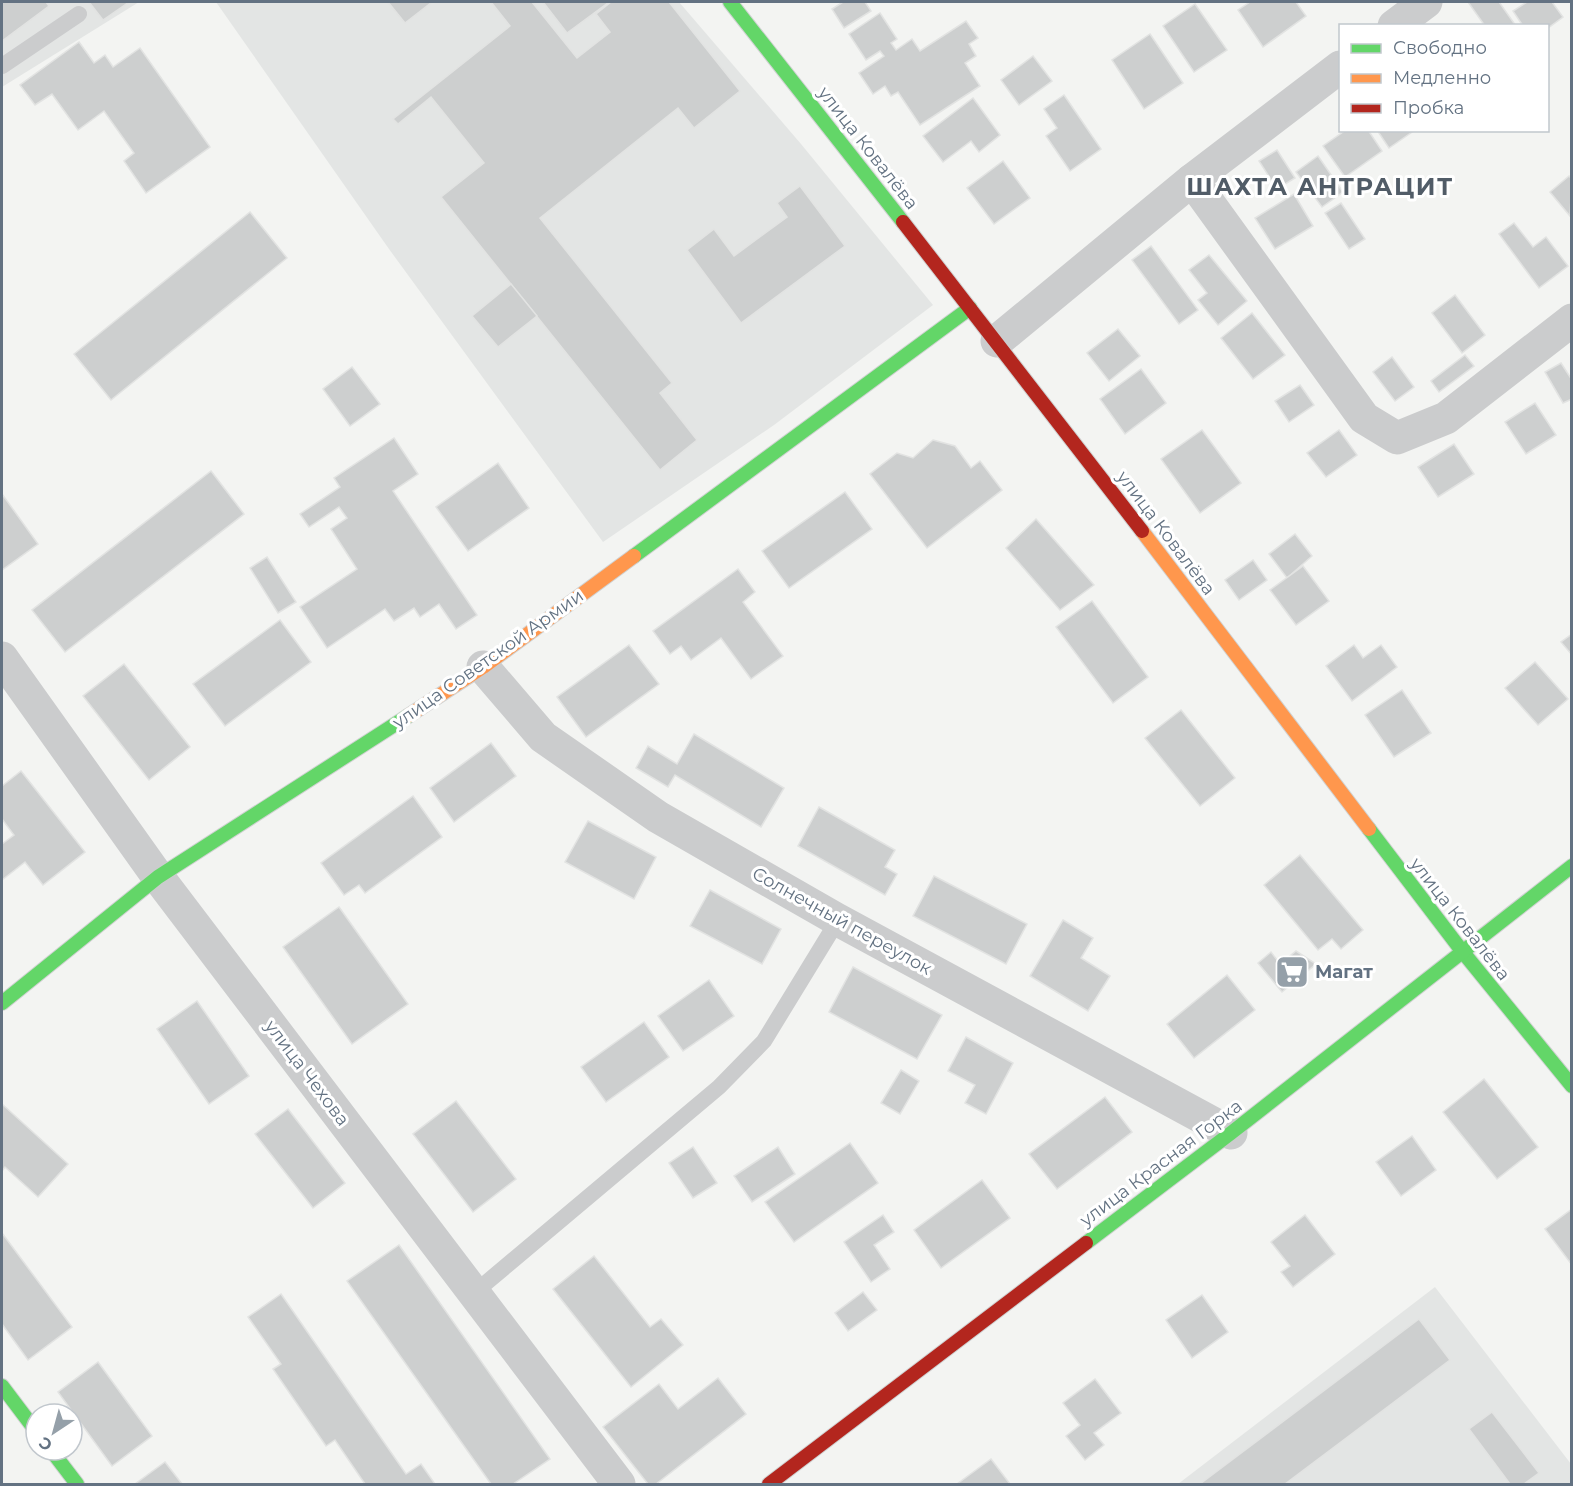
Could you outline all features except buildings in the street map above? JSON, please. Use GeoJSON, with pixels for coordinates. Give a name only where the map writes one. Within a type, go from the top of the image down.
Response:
{"type":"FeatureCollection","features":[{"type":"Feature","properties":{"kind":"street","name":"улица Ковалёва"},"geometry":{"type":"LineString","coordinates":[[730,2],[997,341],[1462,951],[1572,1086]]}},
{"type":"Feature","properties":{"kind":"street"},"geometry":{"type":"LineString","coordinates":[[1397,24],[1426,2]]}},
{"type":"Feature","properties":{"kind":"street"},"geometry":{"type":"LineString","coordinates":[[997,341],[1192,180],[1339,69]]}},
{"type":"Feature","properties":{"kind":"street"},"geometry":{"type":"LineString","coordinates":[[1192,180],[1365,418],[1397,438],[1446,417],[1572,320]]}},
{"type":"Feature","properties":{"kind":"street","name":"улица Советской Армии"},"geometry":{"type":"LineString","coordinates":[[2,1003],[158,877],[483,667],[970,308]]}},
{"type":"Feature","properties":{"kind":"street","name":"улица Чехова"},"geometry":{"type":"LineString","coordinates":[[2,657],[158,877],[619,1485]]}},
{"type":"Feature","properties":{"kind":"street","name":"Солнечный переулок"},"geometry":{"type":"LineString","coordinates":[[483,667],[543,737],[658,817],[838,920],[1231,1133]]}},
{"type":"Feature","properties":{"kind":"street","name":"улица Красная Горка"},"geometry":{"type":"LineString","coordinates":[[769,1485],[1231,1133],[1572,866]]}},
{"type":"Feature","properties":{"kind":"street"},"geometry":{"type":"LineString","coordinates":[[2,1386],[24,1415]]}},
{"type":"Feature","properties":{"kind":"street"},"geometry":{"type":"LineString","coordinates":[[60,1462],[77,1485]]}},
{"type":"Feature","properties":{"kind":"lane"},"geometry":{"type":"LineString","coordinates":[[2,66],[79,14]]}},
{"type":"Feature","properties":{"kind":"lane"},"geometry":{"type":"LineString","coordinates":[[474,1293],[727,1080],[764,1041],[838,920]]}},
{"type":"Feature","properties":{"kind":"shaded area"},"geometry":{"type":"Polygon","coordinates":[[[2,2],[139,2],[2,87],[2,2]]]}},
{"type":"Feature","properties":{"kind":"shaded area"},"geometry":{"type":"Polygon","coordinates":[[[216,2],[679,2],[801,144],[933,305],[774,425],[603,542],[389,249],[216,2]]]}},
{"type":"Feature","properties":{"kind":"shaded area"},"geometry":{"type":"Polygon","coordinates":[[[1435,1287],[1571,1464],[1571,1484],[1178,1484],[1435,1287]]]}},
{"type":"Feature","properties":{"kind":"traffic: fast"},"geometry":{"type":"LineString","coordinates":[[730,2],[903,222]]}},
{"type":"Feature","properties":{"kind":"traffic: fast"},"geometry":{"type":"LineString","coordinates":[[634,556],[970,308]]}},
{"type":"Feature","properties":{"kind":"traffic: fast"},"geometry":{"type":"LineString","coordinates":[[2,1003],[158,877],[408,716]]}},
{"type":"Feature","properties":{"kind":"traffic: fast"},"geometry":{"type":"LineString","coordinates":[[1369,829],[1462,951],[1572,1086]]}},
{"type":"Feature","properties":{"kind":"traffic: fast"},"geometry":{"type":"LineString","coordinates":[[1086,1243],[1231,1133],[1572,866]]}},
{"type":"Feature","properties":{"kind":"traffic: fast"},"geometry":{"type":"LineString","coordinates":[[2,1386],[24,1415]]}},
{"type":"Feature","properties":{"kind":"traffic: fast"},"geometry":{"type":"LineString","coordinates":[[60,1462],[77,1484]]}},
{"type":"Feature","properties":{"kind":"traffic: slow"},"geometry":{"type":"LineString","coordinates":[[1142,531],[1369,829]]}},
{"type":"Feature","properties":{"kind":"traffic: slow"},"geometry":{"type":"LineString","coordinates":[[408,716],[483,667],[634,556]]}},
{"type":"Feature","properties":{"kind":"traffic: jam"},"geometry":{"type":"LineString","coordinates":[[903,222],[1142,531]]}},
{"type":"Feature","properties":{"kind":"traffic: jam"},"geometry":{"type":"LineString","coordinates":[[769,1484],[1086,1243]]}},
{"type":"Feature","properties":{"kind":"place","name":"Магат"},"geometry":{"type":"Point","coordinates":[1292,972]}},
{"type":"Feature","properties":{"kind":"district","name":"ШАХТА АНТРАЦИТ"},"geometry":{"type":"Point","coordinates":[1320,186]}}]}
